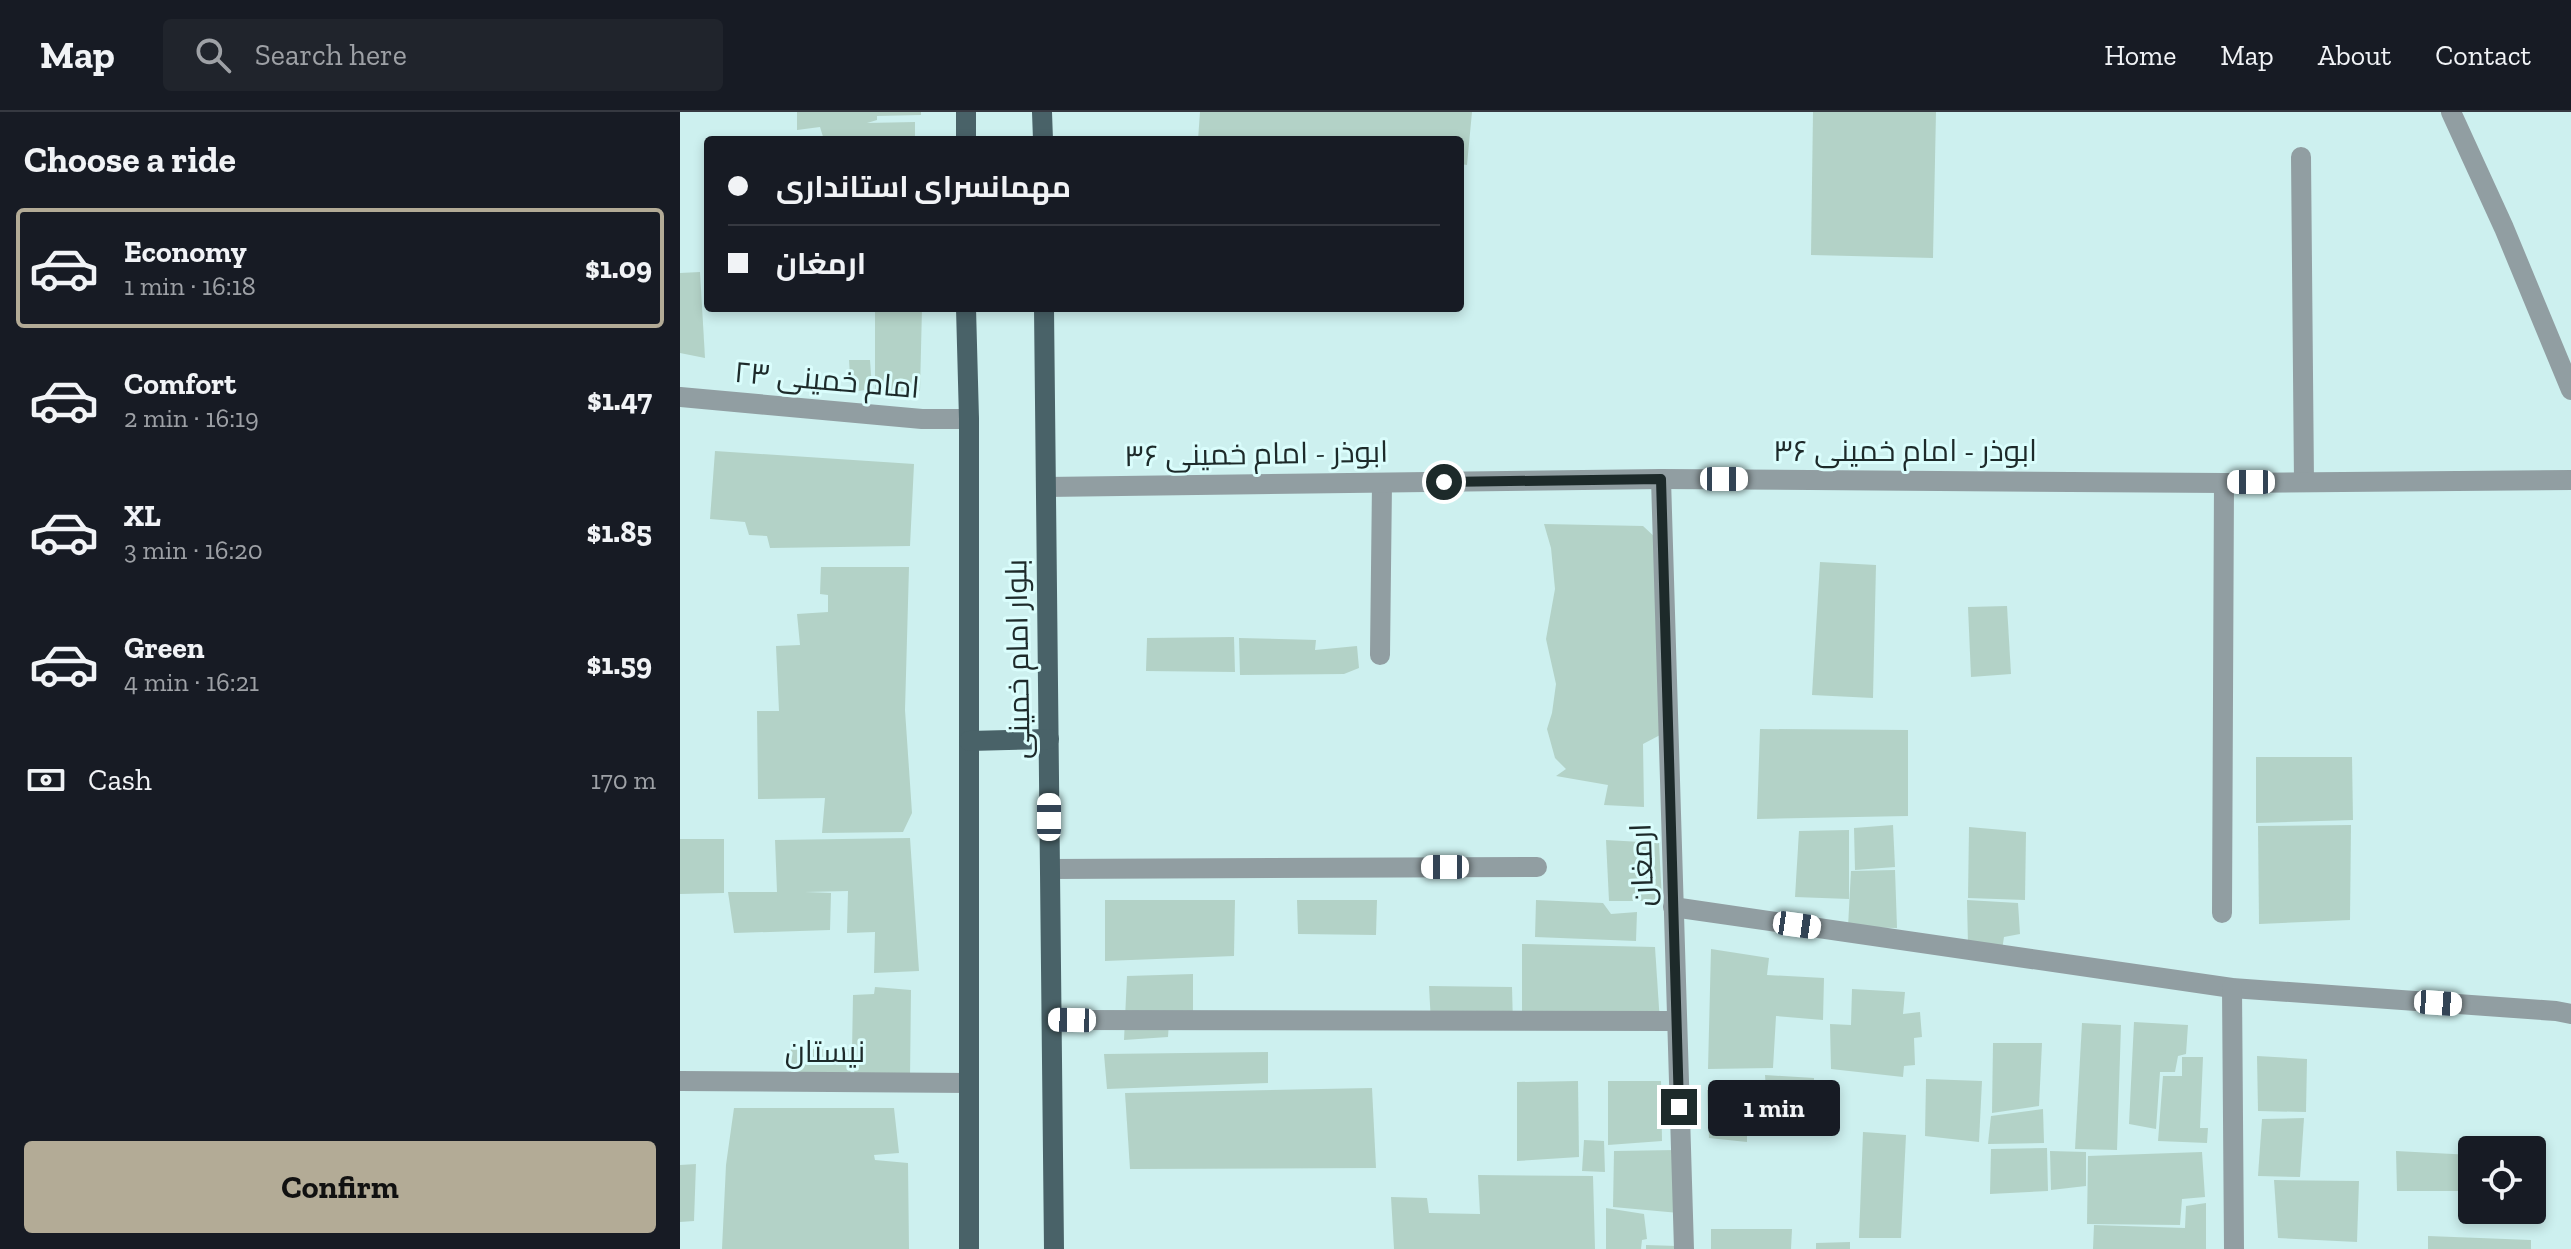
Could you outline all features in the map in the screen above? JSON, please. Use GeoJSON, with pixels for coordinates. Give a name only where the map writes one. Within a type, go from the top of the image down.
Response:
{"type":"FeatureCollection","features":[{"type":"Feature","properties":{"kind":"main road"},"geometry":{"type":"LineString","coordinates":[[966,112],[966,136]]}},
{"type":"Feature","properties":{"kind":"main road"},"geometry":{"type":"LineString","coordinates":[[1042,112],[1043,136]]}},
{"type":"Feature","properties":{"kind":"main road","name":"بلوار امام خمینی"},"geometry":{"type":"LineString","coordinates":[[966,312],[969,419],[969,1249]]}},
{"type":"Feature","properties":{"kind":"main road","name":"بلوار امام خمینی"},"geometry":{"type":"LineString","coordinates":[[1044,312],[1054,1249]]}},
{"type":"Feature","properties":{"kind":"main road"},"geometry":{"type":"LineString","coordinates":[[969,741],[1049,739]]}},
{"type":"Feature","properties":{"kind":"street"},"geometry":{"type":"LineString","coordinates":[[2451,112],[2504,228],[2571,390]]}},
{"type":"Feature","properties":{"kind":"street"},"geometry":{"type":"LineString","coordinates":[[2301,157],[2304,482]]}},
{"type":"Feature","properties":{"kind":"street","name":"امام خمینی ۲۳"},"geometry":{"type":"LineString","coordinates":[[680,397],[922,419],[969,419]]}},
{"type":"Feature","properties":{"kind":"street","name":"ابوذر - امام خمینی ۳۶"},"geometry":{"type":"LineString","coordinates":[[1046,487],[1661,479],[2224,483],[2571,480]]}},
{"type":"Feature","properties":{"kind":"street","name":"ارمغان"},"geometry":{"type":"LineString","coordinates":[[1661,479],[1684,1249]]}},
{"type":"Feature","properties":{"kind":"street"},"geometry":{"type":"LineString","coordinates":[[1380,655],[1382,483]]}},
{"type":"Feature","properties":{"kind":"street"},"geometry":{"type":"LineString","coordinates":[[2222,913],[2224,483]]}},
{"type":"Feature","properties":{"kind":"street"},"geometry":{"type":"LineString","coordinates":[[1050,869],[1537,867]]}},
{"type":"Feature","properties":{"kind":"street"},"geometry":{"type":"LineString","coordinates":[[1673,907],[2232,988],[2571,1014]]}},
{"type":"Feature","properties":{"kind":"street"},"geometry":{"type":"LineString","coordinates":[[2232,988],[2234,1249]]}},
{"type":"Feature","properties":{"kind":"street"},"geometry":{"type":"LineString","coordinates":[[1052,1020],[1677,1021]]}},
{"type":"Feature","properties":{"kind":"street","name":"نیستان"},"geometry":{"type":"LineString","coordinates":[[680,1081],[969,1083]]}},
{"type":"Feature","properties":{"kind":"building"},"geometry":{"type":"Polygon","coordinates":[[[797,112],[921,112],[921,115],[877,116],[877,120],[867,123],[915,122],[915,136],[823,136],[820,127],[797,130],[797,112]]]}},
{"type":"Feature","properties":{"kind":"building"},"geometry":{"type":"Polygon","coordinates":[[[1200,112],[1472,112],[1467,165],[1464,165],[1464,136],[1198,136],[1200,112]]]}},
{"type":"Feature","properties":{"kind":"building"},"geometry":{"type":"Polygon","coordinates":[[[1813,112],[1936,112],[1933,258],[1811,255],[1813,112]]]}},
{"type":"Feature","properties":{"kind":"building"},"geometry":{"type":"Polygon","coordinates":[[[700,272],[705,358],[680,353],[680,273],[700,272]]]}},
{"type":"Feature","properties":{"kind":"building"},"geometry":{"type":"Polygon","coordinates":[[[875,312],[922,312],[920,391],[875,395],[875,312]]]}},
{"type":"Feature","properties":{"kind":"building"},"geometry":{"type":"Polygon","coordinates":[[[849,360],[870,360],[872,389],[851,392],[849,360]]]}},
{"type":"Feature","properties":{"kind":"building"},"geometry":{"type":"Polygon","coordinates":[[[715,451],[914,464],[910,546],[770,548],[767,536],[749,535],[745,522],[710,519],[715,451]]]}},
{"type":"Feature","properties":{"kind":"building"},"geometry":{"type":"Polygon","coordinates":[[[1544,524],[1643,526],[1658,540],[1662,734],[1643,744],[1644,807],[1604,805],[1608,785],[1556,776],[1566,769],[1555,758],[1547,729],[1556,684],[1546,639],[1555,589],[1551,548],[1544,524]]]}},
{"type":"Feature","properties":{"kind":"building"},"geometry":{"type":"Polygon","coordinates":[[[1820,562],[1876,565],[1873,698],[1812,695],[1820,562]]]}},
{"type":"Feature","properties":{"kind":"building"},"geometry":{"type":"Polygon","coordinates":[[[821,567],[909,567],[905,710],[912,813],[903,832],[822,833],[825,798],[758,799],[757,711],[779,711],[776,646],[800,645],[797,614],[828,612],[828,595],[820,594],[821,567]]]}},
{"type":"Feature","properties":{"kind":"building"},"geometry":{"type":"Polygon","coordinates":[[[2007,606],[2011,674],[1971,677],[1968,607],[2007,606]]]}},
{"type":"Feature","properties":{"kind":"building"},"geometry":{"type":"Polygon","coordinates":[[[1234,637],[1235,672],[1146,671],[1147,638],[1234,637]]]}},
{"type":"Feature","properties":{"kind":"building"},"geometry":{"type":"Polygon","coordinates":[[[1239,638],[1316,640],[1315,650],[1357,646],[1359,668],[1344,674],[1240,675],[1239,638]]]}},
{"type":"Feature","properties":{"kind":"building"},"geometry":{"type":"Polygon","coordinates":[[[1760,729],[1908,730],[1908,816],[1757,819],[1760,729]]]}},
{"type":"Feature","properties":{"kind":"building"},"geometry":{"type":"Polygon","coordinates":[[[2256,757],[2352,757],[2353,820],[2256,823],[2256,757]]]}},
{"type":"Feature","properties":{"kind":"building"},"geometry":{"type":"Polygon","coordinates":[[[1893,825],[1895,867],[1855,870],[1854,828],[1893,825]]]}},
{"type":"Feature","properties":{"kind":"building"},"geometry":{"type":"Polygon","coordinates":[[[2351,825],[2350,920],[2259,924],[2258,826],[2351,825]]]}},
{"type":"Feature","properties":{"kind":"building"},"geometry":{"type":"Polygon","coordinates":[[[1969,827],[2026,832],[2025,900],[1968,898],[1969,827]]]}},
{"type":"Feature","properties":{"kind":"building"},"geometry":{"type":"Polygon","coordinates":[[[1849,830],[1849,899],[1795,897],[1799,831],[1849,830]]]}},
{"type":"Feature","properties":{"kind":"building"},"geometry":{"type":"Polygon","coordinates":[[[910,838],[919,971],[874,973],[875,932],[847,933],[848,891],[805,892],[831,893],[830,930],[734,933],[728,892],[777,892],[775,840],[910,838]]]}},
{"type":"Feature","properties":{"kind":"building"},"geometry":{"type":"Polygon","coordinates":[[[680,839],[724,839],[724,893],[680,894],[680,839]]]}},
{"type":"Feature","properties":{"kind":"building"},"geometry":{"type":"Polygon","coordinates":[[[1606,840],[1659,843],[1662,901],[1609,901],[1606,840]]]}},
{"type":"Feature","properties":{"kind":"building"},"geometry":{"type":"Polygon","coordinates":[[[1895,870],[1897,928],[1848,927],[1851,871],[1895,870]]]}},
{"type":"Feature","properties":{"kind":"building"},"geometry":{"type":"Polygon","coordinates":[[[1105,900],[1235,900],[1234,956],[1105,961],[1105,900]]]}},
{"type":"Feature","properties":{"kind":"building"},"geometry":{"type":"Polygon","coordinates":[[[1297,900],[1377,900],[1376,935],[1298,934],[1297,900]]]}},
{"type":"Feature","properties":{"kind":"building"},"geometry":{"type":"Polygon","coordinates":[[[1536,900],[1603,903],[1611,914],[1637,912],[1636,941],[1535,937],[1536,900]]]}},
{"type":"Feature","properties":{"kind":"building"},"geometry":{"type":"Polygon","coordinates":[[[1967,900],[2018,903],[2020,934],[2004,937],[2002,950],[1968,945],[1967,900]]]}},
{"type":"Feature","properties":{"kind":"building"},"geometry":{"type":"Polygon","coordinates":[[[1522,944],[1655,947],[1660,1023],[1522,1023],[1522,944]]]}},
{"type":"Feature","properties":{"kind":"building"},"geometry":{"type":"Polygon","coordinates":[[[1711,949],[1769,958],[1767,975],[1824,978],[1823,1020],[1776,1016],[1773,1068],[1708,1069],[1711,949]]]}},
{"type":"Feature","properties":{"kind":"building"},"geometry":{"type":"Polygon","coordinates":[[[1193,974],[1193,1022],[1169,1022],[1168,1037],[1124,1040],[1127,976],[1193,974]]]}},
{"type":"Feature","properties":{"kind":"building"},"geometry":{"type":"Polygon","coordinates":[[[1429,986],[1512,987],[1513,1025],[1431,1023],[1429,986]]]}},
{"type":"Feature","properties":{"kind":"building"},"geometry":{"type":"Polygon","coordinates":[[[875,987],[911,990],[910,1078],[855,1078],[853,995],[874,994],[875,987]]]}},
{"type":"Feature","properties":{"kind":"building"},"geometry":{"type":"Polygon","coordinates":[[[1852,989],[1905,992],[1903,1014],[1920,1012],[1922,1037],[1914,1038],[1915,1065],[1904,1066],[1903,1077],[1831,1069],[1830,1024],[1851,1025],[1852,989]]]}},
{"type":"Feature","properties":{"kind":"building"},"geometry":{"type":"Polygon","coordinates":[[[2134,1022],[2188,1025],[2186,1054],[2178,1056],[2175,1072],[2160,1072],[2156,1129],[2129,1124],[2134,1022]]]}},
{"type":"Feature","properties":{"kind":"building"},"geometry":{"type":"Polygon","coordinates":[[[2082,1023],[2121,1025],[2117,1150],[2075,1149],[2082,1023]]]}},
{"type":"Feature","properties":{"kind":"building"},"geometry":{"type":"Polygon","coordinates":[[[1993,1043],[2042,1043],[2039,1106],[1992,1113],[1993,1043]]]}},
{"type":"Feature","properties":{"kind":"building"},"geometry":{"type":"Polygon","coordinates":[[[791,1049],[849,1049],[851,1078],[790,1077],[791,1049]]]}},
{"type":"Feature","properties":{"kind":"building"},"geometry":{"type":"Polygon","coordinates":[[[1268,1052],[1268,1083],[1107,1089],[1104,1054],[1268,1052]]]}},
{"type":"Feature","properties":{"kind":"building"},"geometry":{"type":"Polygon","coordinates":[[[2257,1056],[2307,1059],[2306,1112],[2258,1111],[2257,1056]]]}},
{"type":"Feature","properties":{"kind":"building"},"geometry":{"type":"Polygon","coordinates":[[[2182,1057],[2203,1057],[2200,1128],[2208,1128],[2207,1143],[2158,1141],[2163,1076],[2182,1076],[2182,1057]]]}},
{"type":"Feature","properties":{"kind":"building"},"geometry":{"type":"Polygon","coordinates":[[[1765,1075],[1814,1078],[1813,1132],[1750,1131],[1748,1115],[1753,1115],[1753,1106],[1767,1106],[1765,1075]]]}},
{"type":"Feature","properties":{"kind":"building"},"geometry":{"type":"Polygon","coordinates":[[[1926,1079],[1982,1081],[1979,1142],[1925,1136],[1926,1079]]]}},
{"type":"Feature","properties":{"kind":"building"},"geometry":{"type":"Polygon","coordinates":[[[1578,1081],[1579,1157],[1517,1161],[1517,1082],[1578,1081]]]}},
{"type":"Feature","properties":{"kind":"building"},"geometry":{"type":"Polygon","coordinates":[[[1608,1081],[1661,1081],[1662,1141],[1608,1145],[1608,1081]]]}},
{"type":"Feature","properties":{"kind":"building"},"geometry":{"type":"Polygon","coordinates":[[[1372,1088],[1376,1168],[1130,1169],[1125,1093],[1372,1088]]]}},
{"type":"Feature","properties":{"kind":"building"},"geometry":{"type":"Polygon","coordinates":[[[1747,1088],[1747,1142],[1709,1138],[1707,1090],[1747,1088]]]}},
{"type":"Feature","properties":{"kind":"building"},"geometry":{"type":"Polygon","coordinates":[[[734,1108],[894,1108],[899,1153],[874,1155],[875,1160],[908,1163],[909,1249],[722,1249],[726,1165],[734,1108]]]}},
{"type":"Feature","properties":{"kind":"building"},"geometry":{"type":"Polygon","coordinates":[[[2043,1109],[2044,1143],[1988,1144],[1991,1116],[2043,1109]]]}},
{"type":"Feature","properties":{"kind":"building"},"geometry":{"type":"Polygon","coordinates":[[[2304,1118],[2300,1177],[2258,1176],[2262,1119],[2304,1118]]]}},
{"type":"Feature","properties":{"kind":"building"},"geometry":{"type":"Polygon","coordinates":[[[1863,1132],[1906,1135],[1901,1238],[1859,1238],[1863,1132]]]}},
{"type":"Feature","properties":{"kind":"building"},"geometry":{"type":"Polygon","coordinates":[[[1584,1140],[1604,1141],[1605,1172],[1582,1171],[1584,1140]]]}},
{"type":"Feature","properties":{"kind":"building"},"geometry":{"type":"Polygon","coordinates":[[[2047,1148],[2048,1191],[1990,1194],[1991,1149],[2047,1148]]]}},
{"type":"Feature","properties":{"kind":"building"},"geometry":{"type":"Polygon","coordinates":[[[1676,1150],[1679,1213],[1613,1207],[1614,1151],[1676,1150]]]}},
{"type":"Feature","properties":{"kind":"building"},"geometry":{"type":"Polygon","coordinates":[[[2050,1151],[2086,1152],[2086,1186],[2051,1190],[2050,1151]]]}},
{"type":"Feature","properties":{"kind":"building"},"geometry":{"type":"Polygon","coordinates":[[[2396,1151],[2458,1154],[2458,1191],[2397,1191],[2396,1151]]]}},
{"type":"Feature","properties":{"kind":"building"},"geometry":{"type":"Polygon","coordinates":[[[2202,1152],[2205,1197],[2182,1199],[2180,1225],[2087,1224],[2088,1156],[2202,1152]]]}},
{"type":"Feature","properties":{"kind":"building"},"geometry":{"type":"Polygon","coordinates":[[[696,1164],[694,1221],[680,1222],[680,1165],[696,1164]]]}},
{"type":"Feature","properties":{"kind":"building"},"geometry":{"type":"Polygon","coordinates":[[[1478,1175],[1593,1176],[1595,1249],[1394,1249],[1391,1197],[1427,1198],[1429,1213],[1480,1214],[1478,1175]]]}},
{"type":"Feature","properties":{"kind":"building"},"geometry":{"type":"Polygon","coordinates":[[[2274,1180],[2359,1181],[2357,1242],[2278,1238],[2274,1180]]]}},
{"type":"Feature","properties":{"kind":"building"},"geometry":{"type":"Polygon","coordinates":[[[2206,1203],[2206,1249],[2093,1249],[2094,1225],[2185,1228],[2186,1206],[2206,1203]]]}},
{"type":"Feature","properties":{"kind":"building"},"geometry":{"type":"Polygon","coordinates":[[[1606,1208],[1644,1214],[1647,1239],[1642,1240],[1641,1249],[1606,1249],[1606,1208]]]}},
{"type":"Feature","properties":{"kind":"building"},"geometry":{"type":"Polygon","coordinates":[[[1711,1229],[1792,1229],[1791,1249],[1711,1249],[1711,1229]]]}},
{"type":"Feature","properties":{"kind":"building"},"geometry":{"type":"Polygon","coordinates":[[[2428,1236],[2531,1240],[2531,1249],[2428,1249],[2428,1236]]]}},
{"type":"Feature","properties":{"kind":"building"},"geometry":{"type":"Polygon","coordinates":[[[1850,1242],[1850,1249],[1816,1249],[1816,1243],[1850,1242]]]}},
{"type":"Feature","properties":{"kind":"building"},"geometry":{"type":"Polygon","coordinates":[[[1646,1245],[1677,1246],[1677,1249],[1646,1249],[1646,1245]]]}},
{"type":"Feature","properties":{"kind":"route"},"geometry":{"type":"LineString","coordinates":[[1444,482],[1661,479],[1679,1107]]}}]}
